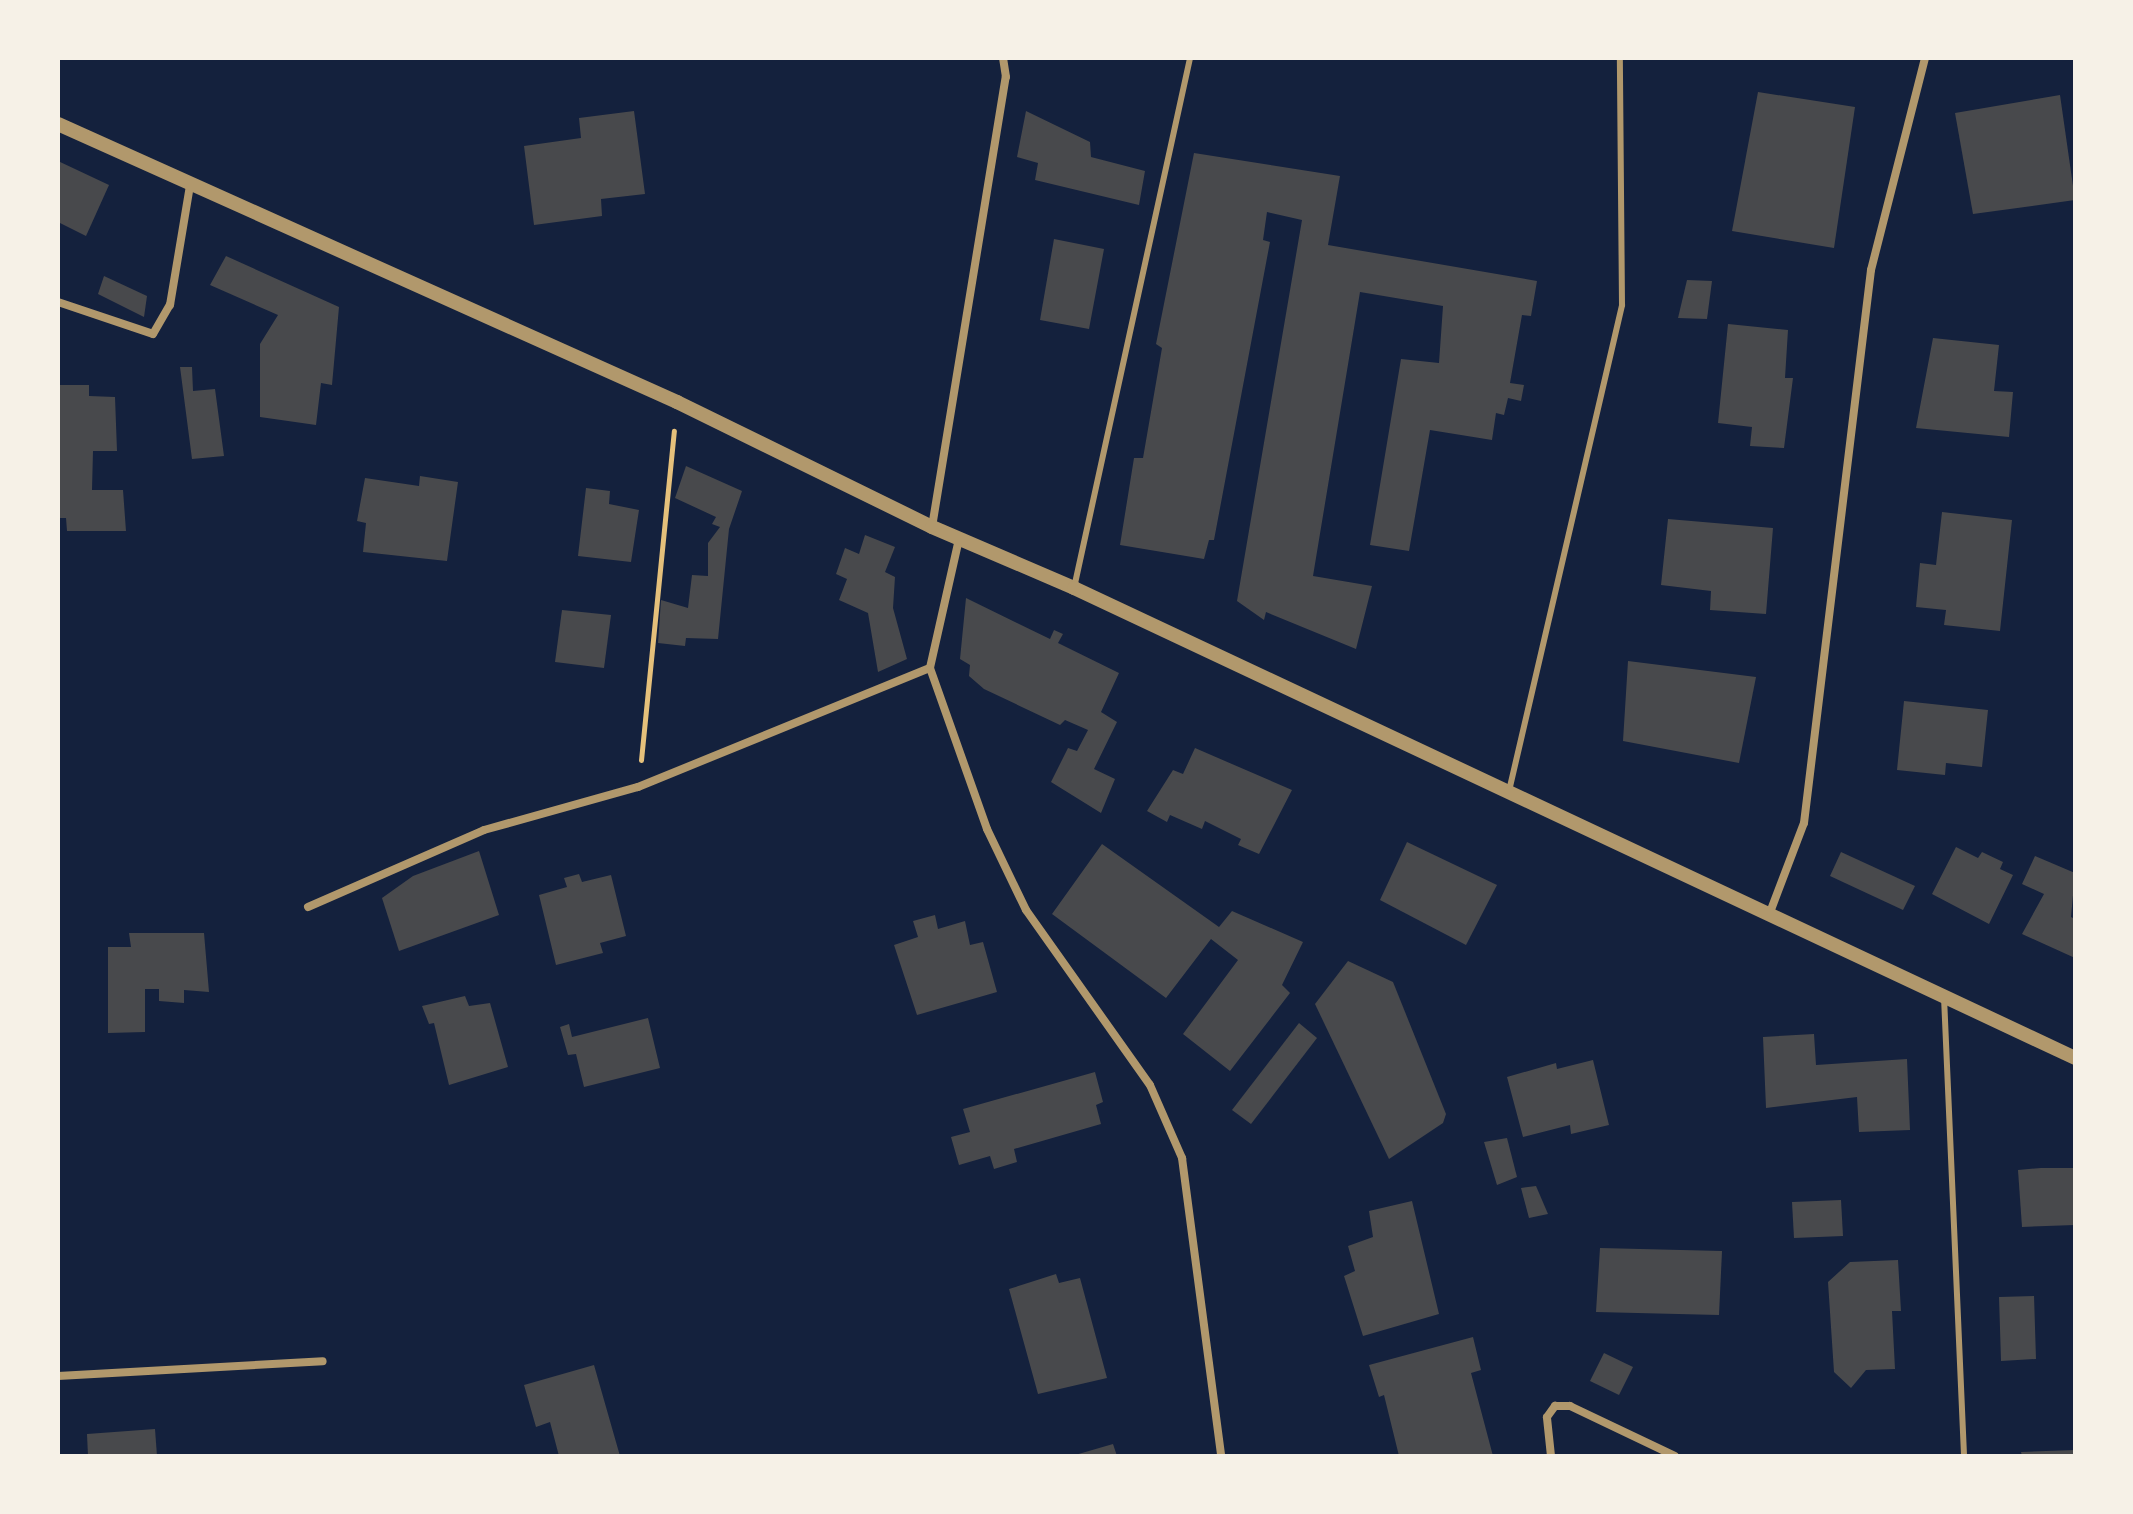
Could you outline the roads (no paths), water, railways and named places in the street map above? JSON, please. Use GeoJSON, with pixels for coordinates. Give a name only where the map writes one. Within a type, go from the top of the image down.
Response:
{"type":"FeatureCollection","features":[{"type":"Feature","properties":{"kind":"street"},"geometry":{"type":"LineString","coordinates":[[932,527],[1006,77],[1003,58]]}},
{"type":"Feature","properties":{"kind":"street"},"geometry":{"type":"LineString","coordinates":[[1769,916],[1804,823],[1871,270],[1925,58]]}},
{"type":"Feature","properties":{"kind":"street"},"geometry":{"type":"LineString","coordinates":[[58,124],[677,402],[932,527],[1074,588],[1508,795],[2075,1058]]}},
{"type":"Feature","properties":{"kind":"street"},"geometry":{"type":"LineString","coordinates":[[58,302],[153,334],[170,305],[190,185]]}},
{"type":"Feature","properties":{"kind":"street"},"geometry":{"type":"LineString","coordinates":[[959,539],[930,668],[987,829],[1026,910],[1150,1085],[1182,1158],[1221,1456]]}},
{"type":"Feature","properties":{"kind":"street"},"geometry":{"type":"LineString","coordinates":[[308,907],[484,830],[638,787],[930,668]]}},
{"type":"Feature","properties":{"kind":"street"},"geometry":{"type":"LineString","coordinates":[[58,1376],[323,1361]]}},
{"type":"Feature","properties":{"kind":"street"},"geometry":{"type":"LineString","coordinates":[[1551,1456],[1547,1417],[1555,1406],[1570,1406],[1669,1448],[1675,1456]]}},
{"type":"Feature","properties":{"kind":"lane"},"geometry":{"type":"LineString","coordinates":[[1074,588],[1155,238],[1190,58]]}},
{"type":"Feature","properties":{"kind":"lane"},"geometry":{"type":"LineString","coordinates":[[1508,795],[1622,305],[1620,58]]}},
{"type":"Feature","properties":{"kind":"lane"},"geometry":{"type":"LineString","coordinates":[[1944,997],[1964,1456]]}}]}
